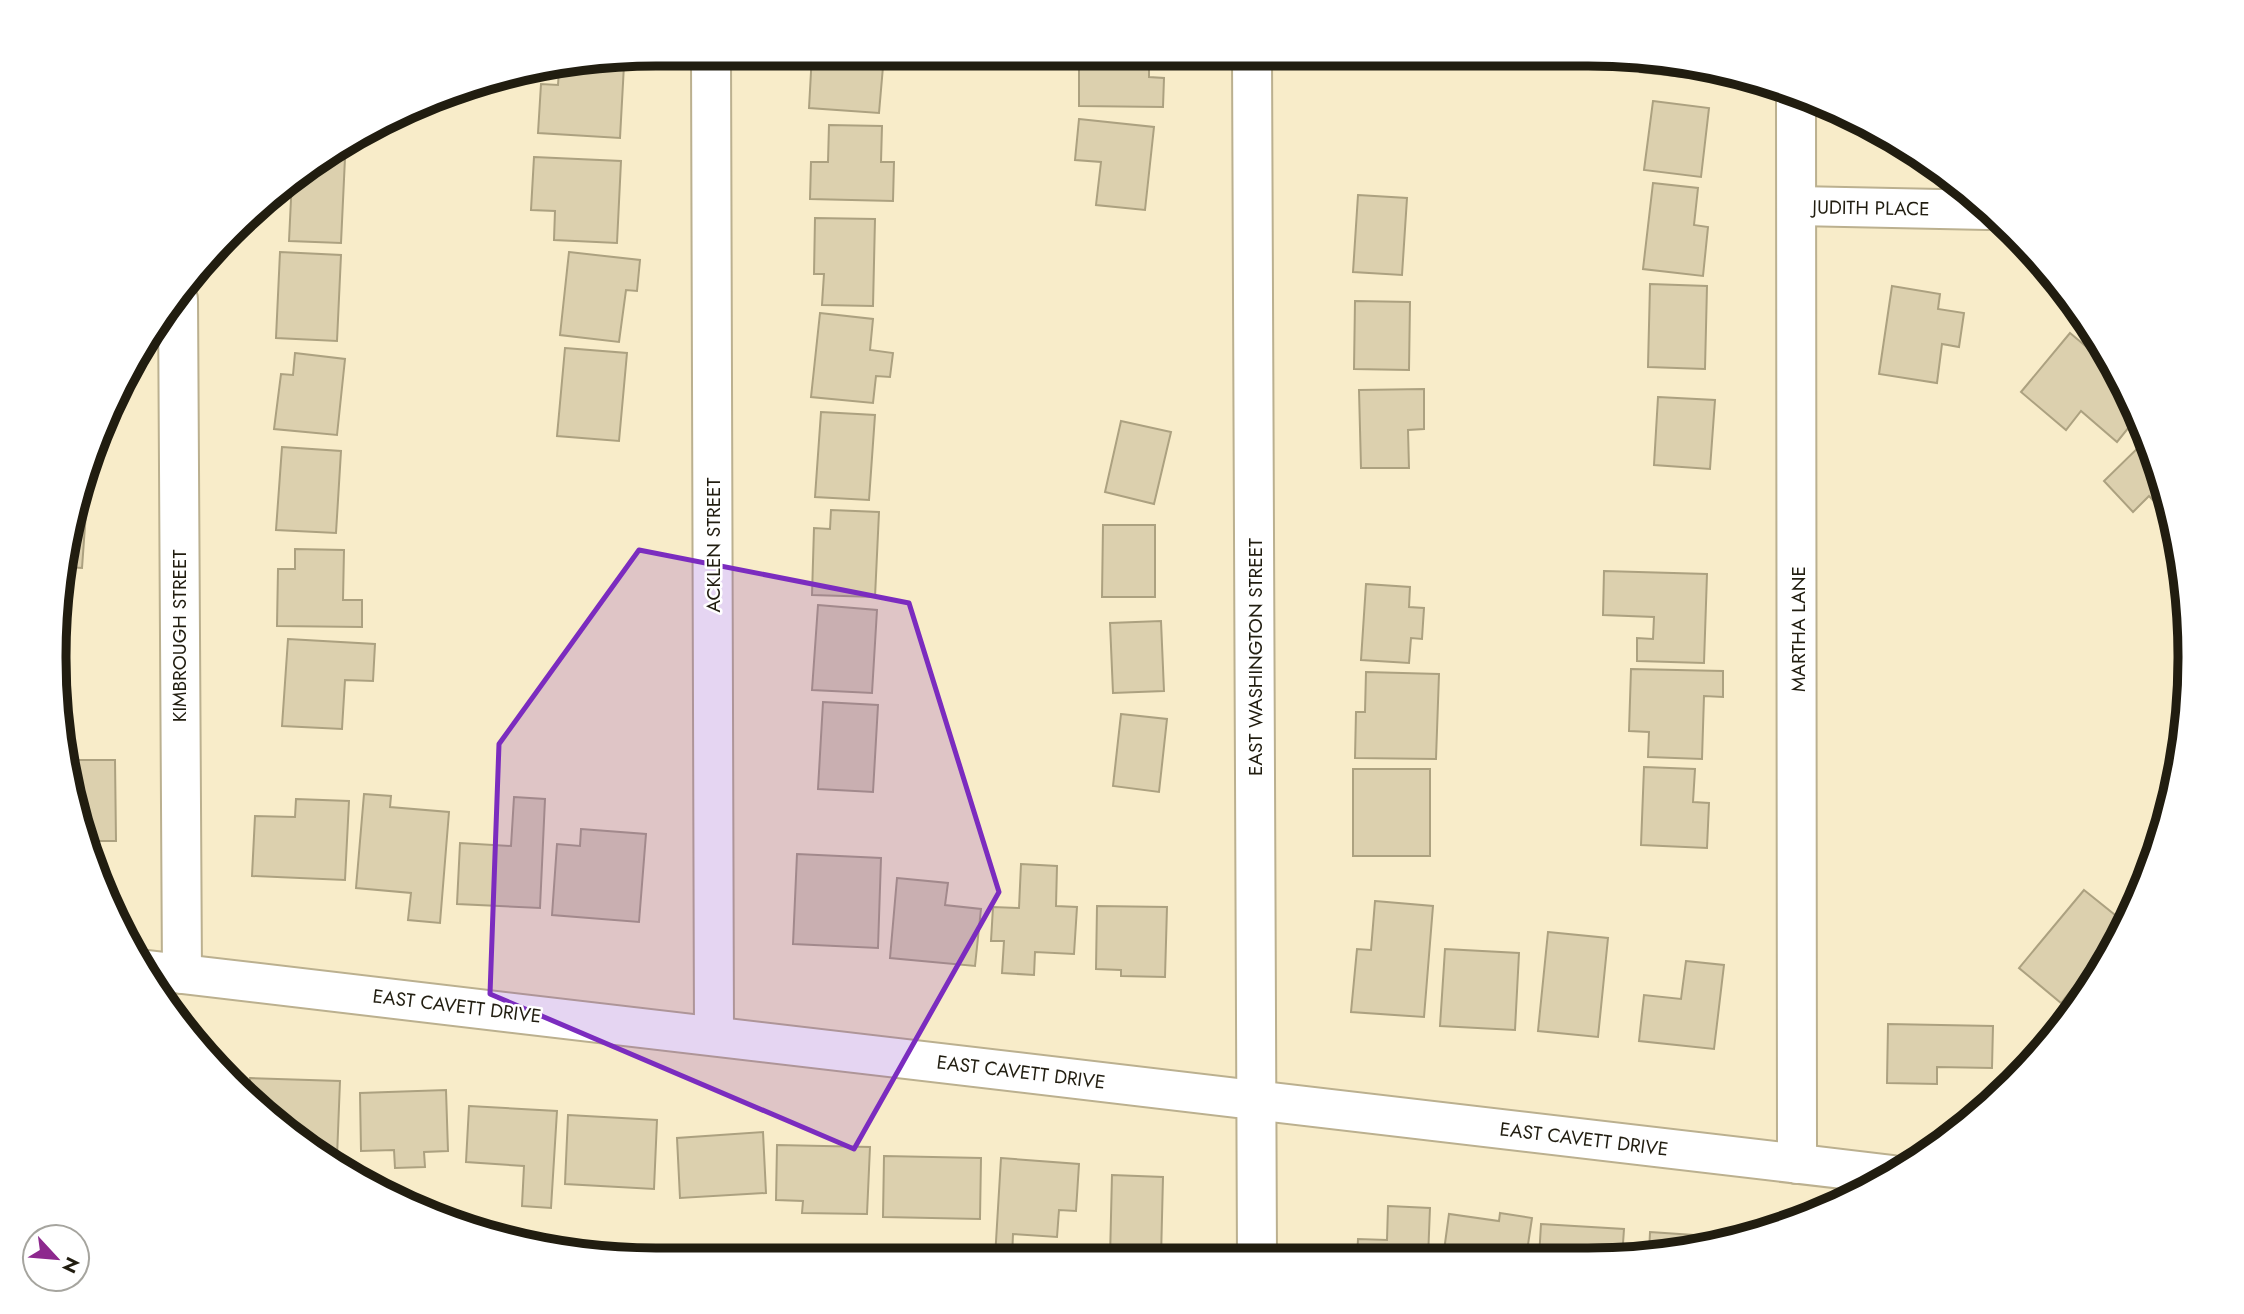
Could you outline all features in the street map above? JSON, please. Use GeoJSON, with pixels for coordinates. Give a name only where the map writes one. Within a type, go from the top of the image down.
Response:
{"type":"FeatureCollection","features":[{"type":"Feature","properties":{"kind":"street","name":"ACKLEN STREET"},"geometry":{"type":"LineString","coordinates":[[711,66],[714,1035]]}},
{"type":"Feature","properties":{"kind":"street","name":"EAST WASHINGTON STREET"},"geometry":{"type":"LineString","coordinates":[[1252,66],[1257,1248]]}},
{"type":"Feature","properties":{"kind":"street","name":"MARTHA LANE"},"geometry":{"type":"LineString","coordinates":[[1796,105],[1797,1164]]}},
{"type":"Feature","properties":{"kind":"street","name":"JUDITH PLACE"},"geometry":{"type":"LineString","coordinates":[[1797,206],[1972,210]]}},
{"type":"Feature","properties":{"kind":"street","name":"KIMBROUGH STREET"},"geometry":{"type":"LineString","coordinates":[[165,972],[178,313]]}},
{"type":"Feature","properties":{"kind":"street","name":"EAST CAVETT DRIVE"},"geometry":{"type":"LineString","coordinates":[[165,972],[1874,1173]]}},
{"type":"Feature","properties":{"kind":"highlighted area"},"geometry":{"type":"Polygon","coordinates":[[[639,550],[909,603],[999,892],[854,1149],[490,994],[499,744],[639,550]]]}},
{"type":"Feature","properties":{"kind":"building"},"geometry":{"type":"Polygon","coordinates":[[[811,66],[883,66],[879,113],[809,108],[811,66]]]}},
{"type":"Feature","properties":{"kind":"building"},"geometry":{"type":"Polygon","coordinates":[[[1149,66],[1149,77],[1164,78],[1163,107],[1079,106],[1079,67],[1149,66]]]}},
{"type":"Feature","properties":{"kind":"building"},"geometry":{"type":"Polygon","coordinates":[[[624,68],[620,138],[538,133],[541,84],[558,85],[559,75],[624,68]]]}},
{"type":"Feature","properties":{"kind":"building"},"geometry":{"type":"Polygon","coordinates":[[[1640,70],[1701,78],[1701,79],[1640,72],[1640,70]]]}},
{"type":"Feature","properties":{"kind":"building"},"geometry":{"type":"Polygon","coordinates":[[[1653,101],[1709,108],[1701,177],[1644,170],[1653,101]]]}},
{"type":"Feature","properties":{"kind":"building"},"geometry":{"type":"Polygon","coordinates":[[[1079,119],[1154,127],[1145,210],[1096,205],[1101,162],[1075,160],[1079,119]]]}},
{"type":"Feature","properties":{"kind":"building"},"geometry":{"type":"Polygon","coordinates":[[[829,125],[882,126],[881,162],[894,162],[893,201],[810,199],[811,162],[828,162],[829,125]]]}},
{"type":"Feature","properties":{"kind":"building"},"geometry":{"type":"Polygon","coordinates":[[[534,157],[621,161],[617,243],[554,240],[555,211],[531,210],[534,157]]]}},
{"type":"Feature","properties":{"kind":"building"},"geometry":{"type":"Polygon","coordinates":[[[345,158],[341,243],[289,241],[291,194],[329,166],[345,158]]]}},
{"type":"Feature","properties":{"kind":"building"},"geometry":{"type":"Polygon","coordinates":[[[1653,183],[1698,188],[1694,225],[1708,227],[1703,276],[1643,269],[1653,183]]]}},
{"type":"Feature","properties":{"kind":"building"},"geometry":{"type":"Polygon","coordinates":[[[1358,195],[1407,198],[1402,275],[1353,272],[1358,195]]]}},
{"type":"Feature","properties":{"kind":"building"},"geometry":{"type":"Polygon","coordinates":[[[815,218],[875,219],[873,306],[822,305],[824,274],[814,274],[815,218]]]}},
{"type":"Feature","properties":{"kind":"building"},"geometry":{"type":"Polygon","coordinates":[[[280,252],[341,255],[337,341],[276,338],[280,252]]]}},
{"type":"Feature","properties":{"kind":"building"},"geometry":{"type":"Polygon","coordinates":[[[569,252],[640,260],[637,291],[626,290],[619,342],[560,335],[569,252]]]}},
{"type":"Feature","properties":{"kind":"building"},"geometry":{"type":"Polygon","coordinates":[[[1650,284],[1707,286],[1705,369],[1648,367],[1650,284]]]}},
{"type":"Feature","properties":{"kind":"building"},"geometry":{"type":"Polygon","coordinates":[[[1892,286],[1940,294],[1938,309],[1964,313],[1959,347],[1942,344],[1937,383],[1879,374],[1892,286]]]}},
{"type":"Feature","properties":{"kind":"building"},"geometry":{"type":"Polygon","coordinates":[[[1355,301],[1410,302],[1409,370],[1354,369],[1355,301]]]}},
{"type":"Feature","properties":{"kind":"building"},"geometry":{"type":"Polygon","coordinates":[[[820,313],[873,319],[870,350],[893,353],[890,377],[876,376],[873,403],[811,397],[820,313]]]}},
{"type":"Feature","properties":{"kind":"building"},"geometry":{"type":"Polygon","coordinates":[[[2070,333],[2091,351],[2130,425],[2117,442],[2081,411],[2066,430],[2021,392],[2070,333]]]}},
{"type":"Feature","properties":{"kind":"building"},"geometry":{"type":"Polygon","coordinates":[[[565,348],[627,353],[619,441],[557,436],[565,348]]]}},
{"type":"Feature","properties":{"kind":"building"},"geometry":{"type":"Polygon","coordinates":[[[295,353],[345,359],[337,435],[274,429],[281,374],[293,375],[295,353]]]}},
{"type":"Feature","properties":{"kind":"building"},"geometry":{"type":"Polygon","coordinates":[[[1424,389],[1424,429],[1408,430],[1409,468],[1361,468],[1359,390],[1424,389]]]}},
{"type":"Feature","properties":{"kind":"building"},"geometry":{"type":"Polygon","coordinates":[[[1658,397],[1715,400],[1710,469],[1654,465],[1658,397]]]}},
{"type":"Feature","properties":{"kind":"building"},"geometry":{"type":"Polygon","coordinates":[[[821,412],[875,415],[869,500],[815,497],[821,412]]]}},
{"type":"Feature","properties":{"kind":"building"},"geometry":{"type":"Polygon","coordinates":[[[1121,421],[1171,432],[1154,504],[1105,492],[1121,421]]]}},
{"type":"Feature","properties":{"kind":"building"},"geometry":{"type":"Polygon","coordinates":[[[282,447],[341,451],[336,533],[276,530],[282,447]]]}},
{"type":"Feature","properties":{"kind":"building"},"geometry":{"type":"Polygon","coordinates":[[[2139,447],[2157,504],[2149,496],[2133,512],[2104,481],[2139,447]]]}},
{"type":"Feature","properties":{"kind":"building"},"geometry":{"type":"Polygon","coordinates":[[[86,507],[82,568],[74,567],[86,507]]]}},
{"type":"Feature","properties":{"kind":"building"},"geometry":{"type":"Polygon","coordinates":[[[831,510],[879,512],[875,597],[812,595],[814,528],[830,529],[831,510]]]}},
{"type":"Feature","properties":{"kind":"building"},"geometry":{"type":"Polygon","coordinates":[[[1103,525],[1155,525],[1155,597],[1102,597],[1103,525]]]}},
{"type":"Feature","properties":{"kind":"building"},"geometry":{"type":"Polygon","coordinates":[[[295,549],[344,550],[343,600],[362,600],[362,627],[277,626],[278,569],[295,569],[295,549]]]}},
{"type":"Feature","properties":{"kind":"building"},"geometry":{"type":"Polygon","coordinates":[[[1604,571],[1707,574],[1704,663],[1637,661],[1637,638],[1653,639],[1654,617],[1603,615],[1604,571]]]}},
{"type":"Feature","properties":{"kind":"building"},"geometry":{"type":"Polygon","coordinates":[[[1366,584],[1410,587],[1409,607],[1424,608],[1422,639],[1411,638],[1409,663],[1361,660],[1366,584]]]}},
{"type":"Feature","properties":{"kind":"building"},"geometry":{"type":"Polygon","coordinates":[[[818,605],[877,610],[872,693],[812,690],[818,605]]]}},
{"type":"Feature","properties":{"kind":"building"},"geometry":{"type":"Polygon","coordinates":[[[1161,621],[1164,691],[1113,693],[1110,623],[1161,621]]]}},
{"type":"Feature","properties":{"kind":"building"},"geometry":{"type":"Polygon","coordinates":[[[288,639],[375,644],[373,681],[345,680],[342,729],[282,726],[288,639]]]}},
{"type":"Feature","properties":{"kind":"building"},"geometry":{"type":"Polygon","coordinates":[[[1631,669],[1723,671],[1723,697],[1704,696],[1702,759],[1648,757],[1649,732],[1629,731],[1631,669]]]}},
{"type":"Feature","properties":{"kind":"building"},"geometry":{"type":"Polygon","coordinates":[[[1366,672],[1439,674],[1436,759],[1355,758],[1356,712],[1365,712],[1366,672]]]}},
{"type":"Feature","properties":{"kind":"building"},"geometry":{"type":"Polygon","coordinates":[[[823,702],[878,705],[873,792],[818,789],[823,702]]]}},
{"type":"Feature","properties":{"kind":"building"},"geometry":{"type":"Polygon","coordinates":[[[1121,714],[1167,719],[1159,792],[1113,786],[1121,714]]]}},
{"type":"Feature","properties":{"kind":"building"},"geometry":{"type":"Polygon","coordinates":[[[76,760],[115,760],[116,841],[96,841],[76,760]]]}},
{"type":"Feature","properties":{"kind":"building"},"geometry":{"type":"Polygon","coordinates":[[[1644,767],[1695,769],[1693,802],[1709,803],[1707,848],[1641,845],[1644,767]]]}},
{"type":"Feature","properties":{"kind":"building"},"geometry":{"type":"Polygon","coordinates":[[[1353,769],[1430,769],[1430,856],[1353,856],[1353,769]]]}},
{"type":"Feature","properties":{"kind":"building"},"geometry":{"type":"Polygon","coordinates":[[[364,794],[391,796],[390,807],[449,812],[440,923],[408,920],[411,893],[356,888],[364,794]]]}},
{"type":"Feature","properties":{"kind":"building"},"geometry":{"type":"Polygon","coordinates":[[[514,797],[545,799],[540,908],[457,904],[460,843],[511,846],[514,797]]]}},
{"type":"Feature","properties":{"kind":"building"},"geometry":{"type":"Polygon","coordinates":[[[296,799],[349,801],[345,880],[252,876],[255,816],[295,817],[296,799]]]}},
{"type":"Feature","properties":{"kind":"building"},"geometry":{"type":"Polygon","coordinates":[[[581,829],[646,834],[639,922],[552,915],[557,844],[580,846],[581,829]]]}},
{"type":"Feature","properties":{"kind":"building"},"geometry":{"type":"Polygon","coordinates":[[[797,854],[881,858],[878,948],[793,944],[797,854]]]}},
{"type":"Feature","properties":{"kind":"building"},"geometry":{"type":"Polygon","coordinates":[[[1021,864],[1057,866],[1056,906],[1077,907],[1074,954],[1035,952],[1034,975],[1002,973],[1004,941],[991,941],[993,907],[1019,908],[1021,864]]]}},
{"type":"Feature","properties":{"kind":"building"},"geometry":{"type":"Polygon","coordinates":[[[897,878],[948,883],[945,905],[981,909],[975,966],[890,958],[897,878]]]}},
{"type":"Feature","properties":{"kind":"building"},"geometry":{"type":"Polygon","coordinates":[[[2084,890],[2117,917],[2086,972],[2061,1003],[2019,968],[2084,890]]]}},
{"type":"Feature","properties":{"kind":"building"},"geometry":{"type":"Polygon","coordinates":[[[1375,901],[1433,906],[1424,1017],[1351,1012],[1357,949],[1371,950],[1375,901]]]}},
{"type":"Feature","properties":{"kind":"building"},"geometry":{"type":"Polygon","coordinates":[[[1097,906],[1167,907],[1165,977],[1121,976],[1121,970],[1096,969],[1097,906]]]}},
{"type":"Feature","properties":{"kind":"building"},"geometry":{"type":"Polygon","coordinates":[[[1548,932],[1608,938],[1598,1037],[1538,1031],[1548,932]]]}},
{"type":"Feature","properties":{"kind":"building"},"geometry":{"type":"Polygon","coordinates":[[[1445,949],[1519,953],[1515,1030],[1440,1026],[1445,949]]]}},
{"type":"Feature","properties":{"kind":"building"},"geometry":{"type":"Polygon","coordinates":[[[1686,961],[1724,965],[1714,1049],[1639,1041],[1644,995],[1681,999],[1686,961]]]}},
{"type":"Feature","properties":{"kind":"building"},"geometry":{"type":"Polygon","coordinates":[[[1888,1024],[1993,1026],[1992,1068],[1937,1067],[1937,1084],[1887,1083],[1888,1024]]]}},
{"type":"Feature","properties":{"kind":"building"},"geometry":{"type":"Polygon","coordinates":[[[250,1078],[340,1081],[337,1153],[298,1125],[250,1085],[250,1078]]]}},
{"type":"Feature","properties":{"kind":"building"},"geometry":{"type":"Polygon","coordinates":[[[446,1090],[448,1151],[424,1152],[425,1167],[395,1168],[394,1150],[361,1151],[360,1093],[446,1090]]]}},
{"type":"Feature","properties":{"kind":"building"},"geometry":{"type":"Polygon","coordinates":[[[469,1106],[557,1111],[551,1208],[522,1206],[524,1166],[466,1162],[469,1106]]]}},
{"type":"Feature","properties":{"kind":"building"},"geometry":{"type":"Polygon","coordinates":[[[568,1115],[657,1120],[654,1189],[565,1184],[568,1115]]]}},
{"type":"Feature","properties":{"kind":"building"},"geometry":{"type":"Polygon","coordinates":[[[763,1132],[766,1193],[680,1198],[677,1138],[763,1132]]]}},
{"type":"Feature","properties":{"kind":"building"},"geometry":{"type":"Polygon","coordinates":[[[777,1145],[870,1147],[867,1214],[802,1213],[803,1201],[776,1200],[777,1145]]]}},
{"type":"Feature","properties":{"kind":"building"},"geometry":{"type":"Polygon","coordinates":[[[884,1156],[981,1158],[980,1219],[883,1217],[884,1156]]]}},
{"type":"Feature","properties":{"kind":"building"},"geometry":{"type":"Polygon","coordinates":[[[1001,1158],[1079,1164],[1076,1211],[1059,1210],[1057,1237],[1013,1234],[1012,1248],[996,1248],[1001,1158]]]}},
{"type":"Feature","properties":{"kind":"building"},"geometry":{"type":"Polygon","coordinates":[[[1112,1175],[1163,1177],[1161,1248],[1110,1248],[1112,1175]]]}},
{"type":"Feature","properties":{"kind":"building"},"geometry":{"type":"Polygon","coordinates":[[[1388,1206],[1430,1208],[1428,1248],[1358,1248],[1358,1239],[1387,1240],[1388,1206]]]}},
{"type":"Feature","properties":{"kind":"building"},"geometry":{"type":"Polygon","coordinates":[[[1500,1213],[1532,1218],[1528,1248],[1444,1248],[1449,1214],[1499,1221],[1500,1213]]]}},
{"type":"Feature","properties":{"kind":"building"},"geometry":{"type":"Polygon","coordinates":[[[1541,1224],[1624,1229],[1623,1246],[1540,1248],[1541,1224]]]}},
{"type":"Feature","properties":{"kind":"building"},"geometry":{"type":"Polygon","coordinates":[[[1650,1232],[1703,1236],[1664,1242],[1649,1244],[1650,1232]]]}}]}
